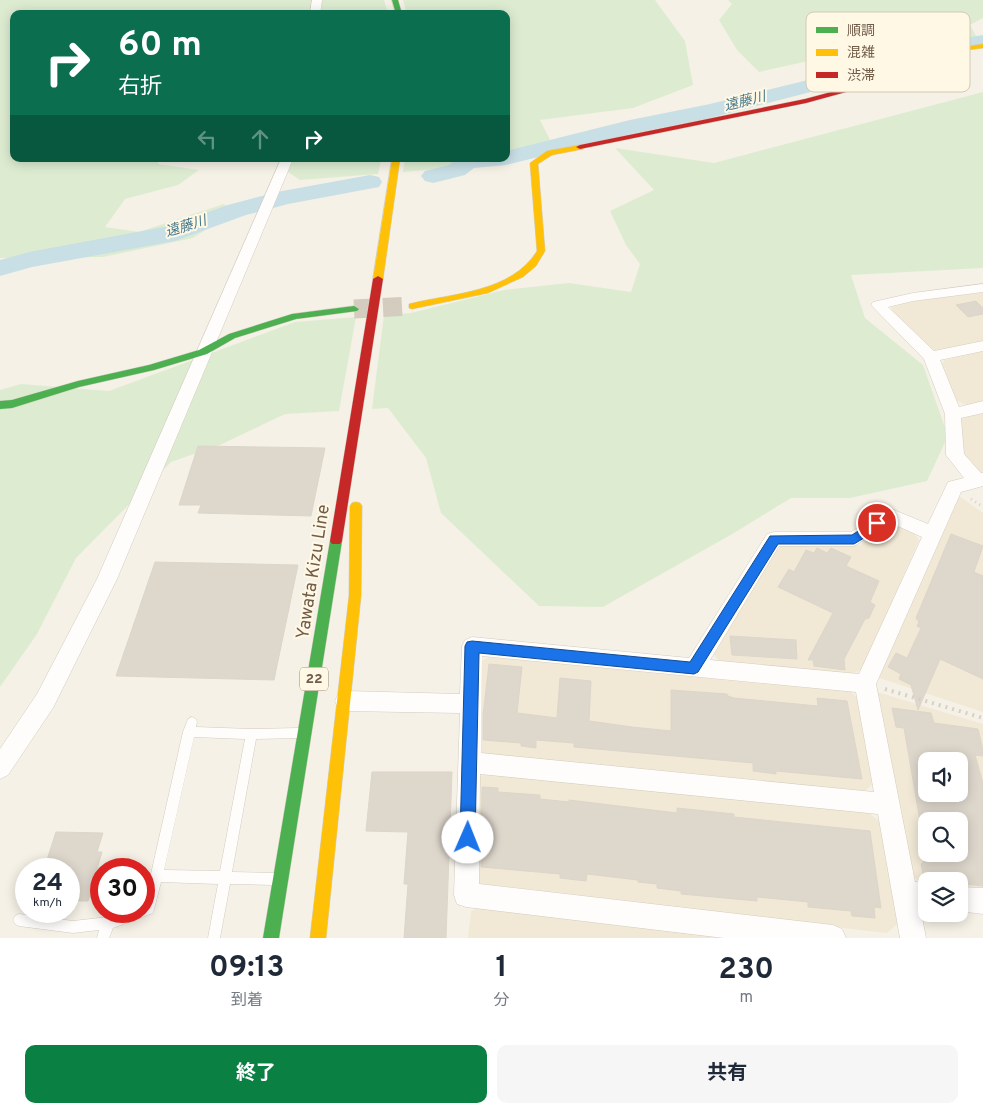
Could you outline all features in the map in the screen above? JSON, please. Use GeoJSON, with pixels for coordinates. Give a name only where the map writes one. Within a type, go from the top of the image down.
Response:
{"type":"FeatureCollection","features":[{"type":"Feature","properties":{"kind":"street"},"geometry":{"type":"LineString","coordinates":[[970,48],[983,46]]}},
{"type":"Feature","properties":{"kind":"street"},"geometry":{"type":"LineString","coordinates":[[412,306],[434,303],[484,290],[512,281],[528,271],[537,261],[541,251],[534,163],[550,153],[806,101],[841,92]]}},
{"type":"Feature","properties":{"kind":"street"},"geometry":{"type":"LineString","coordinates":[[0,768],[45,701],[108,579],[203,352],[286,162]]}},
{"type":"Feature","properties":{"kind":"street","name":"Yawata Kizu Line"},"geometry":{"type":"LineString","coordinates":[[271,938],[356,420],[396,162]]}},
{"type":"Feature","properties":{"kind":"street"},"geometry":{"type":"LineString","coordinates":[[913,938],[915,894],[887,804],[865,684],[954,487],[980,480],[955,455],[953,414],[931,357],[878,305],[913,297],[983,288]]}},
{"type":"Feature","properties":{"kind":"street"},"geometry":{"type":"LineString","coordinates":[[0,405],[12,404],[112,375],[150,368],[203,352],[232,336],[295,316],[354,309]]}},
{"type":"Feature","properties":{"kind":"street"},"geometry":{"type":"LineString","coordinates":[[931,357],[983,346]]}},
{"type":"Feature","properties":{"kind":"street"},"geometry":{"type":"LineString","coordinates":[[953,414],[983,407]]}},
{"type":"Feature","properties":{"kind":"street","name":"Yawata Kizu Line"},"geometry":{"type":"LineString","coordinates":[[318,938],[346,701],[355,596],[356,420]]}},
{"type":"Feature","properties":{"kind":"street"},"geometry":{"type":"LineString","coordinates":[[694,668],[774,539],[854,539],[889,516],[932,533]]}},
{"type":"Feature","properties":{"kind":"street"},"geometry":{"type":"LineString","coordinates":[[833,938],[466,895],[472,646],[865,684]]}},
{"type":"Feature","properties":{"kind":"street"},"geometry":{"type":"LineString","coordinates":[[346,701],[470,704]]}},
{"type":"Feature","properties":{"kind":"street"},"geometry":{"type":"LineString","coordinates":[[469,762],[887,804]]}},
{"type":"Feature","properties":{"kind":"street"},"geometry":{"type":"LineString","coordinates":[[968,900],[983,901]]}},
{"type":"Feature","properties":{"kind":"lane"},"geometry":{"type":"LineString","coordinates":[[155,881],[191,727],[251,734],[305,733]]}},
{"type":"Feature","properties":{"kind":"lane"},"geometry":{"type":"LineString","coordinates":[[214,938],[251,734]]}},
{"type":"Feature","properties":{"kind":"lane"},"geometry":{"type":"LineString","coordinates":[[156,876],[280,879]]}},
{"type":"Feature","properties":{"kind":"lane"},"geometry":{"type":"LineString","coordinates":[[42,923],[73,927],[108,923],[103,938]]}},
{"type":"Feature","properties":{"kind":"path"},"geometry":{"type":"LineString","coordinates":[[865,684],[983,718]]}},
{"type":"Feature","properties":{"kind":"shaded area"},"geometry":{"type":"Polygon","coordinates":[[[983,292],[983,342],[940,352],[929,348],[891,313],[892,307],[915,301],[983,292]]]}},
{"type":"Feature","properties":{"kind":"shaded area"},"geometry":{"type":"Polygon","coordinates":[[[983,351],[983,402],[968,406],[957,401],[942,364],[945,360],[983,351]]]}},
{"type":"Feature","properties":{"kind":"shaded area"},"geometry":{"type":"Polygon","coordinates":[[[983,413],[983,473],[972,469],[961,456],[961,420],[964,417],[983,413]]]}},
{"type":"Feature","properties":{"kind":"shaded area"},"geometry":{"type":"Polygon","coordinates":[[[959,496],[983,513],[983,712],[879,678],[959,496]]]}},
{"type":"Feature","properties":{"kind":"shaded area"},"geometry":{"type":"Polygon","coordinates":[[[886,524],[899,525],[913,532],[919,540],[863,669],[850,675],[720,663],[712,652],[778,548],[785,544],[860,545],[886,524]]]}},
{"type":"Feature","properties":{"kind":"shaded area"},"geometry":{"type":"Polygon","coordinates":[[[488,657],[848,689],[860,700],[874,783],[863,793],[485,755],[476,746],[478,664],[488,657]]]}},
{"type":"Feature","properties":{"kind":"shaded area"},"geometry":{"type":"Polygon","coordinates":[[[877,692],[983,724],[983,895],[968,893],[968,872],[918,872],[918,880],[910,873],[877,692]]]}},
{"type":"Feature","properties":{"kind":"shaded area"},"geometry":{"type":"Polygon","coordinates":[[[487,771],[867,811],[881,823],[898,923],[887,933],[484,888],[472,874],[475,782],[487,771]]]}},
{"type":"Feature","properties":{"kind":"shaded area"},"geometry":{"type":"Polygon","coordinates":[[[479,908],[743,938],[468,938],[471,911],[479,908]]]}},
{"type":"Feature","properties":{"kind":"green space"},"geometry":{"type":"Polygon","coordinates":[[[0,0],[311,0],[310,10],[10,10],[10,162],[158,162],[158,164],[199,170],[178,185],[125,199],[105,227],[139,232],[224,204],[233,212],[193,238],[103,257],[0,258],[0,0]]]}},
{"type":"Feature","properties":{"kind":"green space"},"geometry":{"type":"Polygon","coordinates":[[[322,0],[384,0],[387,10],[321,10],[322,0]]]}},
{"type":"Feature","properties":{"kind":"green space"},"geometry":{"type":"Polygon","coordinates":[[[403,0],[655,0],[685,41],[693,85],[633,108],[540,120],[550,140],[510,155],[510,10],[406,10],[403,0]]]}},
{"type":"Feature","properties":{"kind":"green space"},"geometry":{"type":"Polygon","coordinates":[[[728,0],[983,0],[983,18],[970,25],[970,12],[806,12],[806,62],[759,72],[737,50],[719,20],[732,4],[728,0]]]}},
{"type":"Feature","properties":{"kind":"green space"},"geometry":{"type":"Polygon","coordinates":[[[970,25],[977,38],[970,39],[970,25]]]}},
{"type":"Feature","properties":{"kind":"green space"},"geometry":{"type":"Polygon","coordinates":[[[983,92],[983,268],[851,275],[865,318],[923,365],[948,436],[927,481],[850,498],[791,498],[734,533],[603,607],[539,606],[441,513],[426,458],[388,408],[372,409],[384,315],[411,313],[504,290],[569,283],[631,292],[640,264],[626,245],[610,211],[654,190],[615,148],[714,163],[983,92]]]}},
{"type":"Feature","properties":{"kind":"green space"},"geometry":{"type":"Polygon","coordinates":[[[292,162],[380,162],[378,174],[300,180],[288,172],[292,162]]]}},
{"type":"Feature","properties":{"kind":"green space"},"geometry":{"type":"Polygon","coordinates":[[[405,162],[493,162],[485,165],[403,172],[405,162]]]}},
{"type":"Feature","properties":{"kind":"green space"},"geometry":{"type":"Polygon","coordinates":[[[356,317],[339,411],[285,414],[220,445],[171,462],[76,558],[37,634],[0,687],[0,390],[21,384],[109,391],[295,322],[356,317]]]}},
{"type":"Feature","properties":{"kind":"building"},"geometry":{"type":"Polygon","coordinates":[[[976,301],[983,308],[983,314],[968,317],[956,305],[976,301]]]}},
{"type":"Feature","properties":{"kind":"building"},"geometry":{"type":"Polygon","coordinates":[[[198,446],[325,448],[311,516],[198,513],[201,505],[179,505],[198,446]]]}},
{"type":"Feature","properties":{"kind":"building"},"geometry":{"type":"Polygon","coordinates":[[[951,534],[983,546],[974,572],[983,576],[983,679],[940,659],[918,710],[911,685],[899,679],[901,674],[888,667],[896,653],[907,658],[921,628],[917,626],[919,622],[916,618],[951,534]]]}},
{"type":"Feature","properties":{"kind":"building"},"geometry":{"type":"Polygon","coordinates":[[[817,548],[827,553],[831,548],[851,557],[846,566],[879,581],[870,602],[875,605],[869,618],[865,619],[844,659],[845,670],[814,666],[813,660],[808,660],[833,613],[778,587],[789,569],[794,572],[806,550],[814,553],[817,548]]]}},
{"type":"Feature","properties":{"kind":"building"},"geometry":{"type":"Polygon","coordinates":[[[155,562],[298,565],[274,680],[116,676],[155,562]]]}},
{"type":"Feature","properties":{"kind":"building"},"geometry":{"type":"Polygon","coordinates":[[[730,636],[796,640],[797,659],[732,655],[730,636]]]}},
{"type":"Feature","properties":{"kind":"building"},"geometry":{"type":"Polygon","coordinates":[[[489,664],[522,667],[517,713],[557,718],[560,678],[591,681],[589,721],[632,727],[671,731],[671,690],[727,694],[734,698],[818,706],[817,698],[847,701],[862,779],[776,771],[776,774],[753,771],[753,763],[574,747],[574,743],[536,740],[536,748],[521,746],[521,743],[483,740],[483,715],[489,664]]]}},
{"type":"Feature","properties":{"kind":"building"},"geometry":{"type":"Polygon","coordinates":[[[892,708],[931,713],[934,723],[978,729],[983,750],[983,756],[975,755],[983,783],[983,886],[968,884],[968,872],[923,872],[921,864],[923,862],[968,862],[968,812],[918,812],[904,728],[896,727],[892,708]]]}},
{"type":"Feature","properties":{"kind":"building"},"geometry":{"type":"Polygon","coordinates":[[[372,772],[452,772],[446,938],[404,938],[408,884],[404,884],[408,832],[366,831],[372,772]]]}},
{"type":"Feature","properties":{"kind":"building"},"geometry":{"type":"Polygon","coordinates":[[[482,787],[498,788],[498,792],[540,795],[540,799],[569,802],[569,800],[677,813],[677,808],[734,814],[734,817],[870,831],[881,908],[874,907],[875,918],[852,916],[851,911],[808,907],[808,902],[757,897],[757,901],[681,894],[681,891],[657,888],[657,884],[638,882],[638,880],[587,874],[586,881],[560,878],[560,874],[481,867],[482,787]]]}},
{"type":"Feature","properties":{"kind":"building"},"geometry":{"type":"Polygon","coordinates":[[[56,832],[103,833],[97,852],[102,852],[100,858],[90,858],[90,894],[88,901],[80,901],[80,858],[48,858],[56,832]]]}},
{"type":"Feature","properties":{"kind":"waterway","name":"遠藤川"},"geometry":{"type":"LineString","coordinates":[[970,43],[983,41]]}},
{"type":"Feature","properties":{"kind":"waterway","name":"遠藤川"},"geometry":{"type":"LineString","coordinates":[[510,157],[630,127],[710,111],[806,87]]}},
{"type":"Feature","properties":{"kind":"waterway","name":"遠藤川"},"geometry":{"type":"LineString","coordinates":[[433,176],[457,170],[468,162]]}},
{"type":"Feature","properties":{"kind":"waterway","name":"遠藤川"},"geometry":{"type":"LineString","coordinates":[[0,268],[29,260],[175,233],[237,210],[286,197],[370,182]]}},
{"type":"Feature","properties":{"kind":"tunnel"},"geometry":{"type":"LineString","coordinates":[[354,309],[412,306]]}},
{"type":"Feature","properties":{"kind":"traffic: fast"},"geometry":{"type":"LineString","coordinates":[[395,0],[398,10]]}},
{"type":"Feature","properties":{"kind":"traffic: fast"},"geometry":{"type":"LineString","coordinates":[[0,405],[12,404],[78,384],[150,368],[203,352],[232,336],[295,316],[354,309]]}},
{"type":"Feature","properties":{"kind":"traffic: fast"},"geometry":{"type":"LineString","coordinates":[[271,938],[336,541]]}},
{"type":"Feature","properties":{"kind":"traffic: slow"},"geometry":{"type":"LineString","coordinates":[[970,48],[983,46]]}},
{"type":"Feature","properties":{"kind":"traffic: slow"},"geometry":{"type":"LineString","coordinates":[[412,306],[485,291],[520,275],[533,264],[541,251],[534,163],[550,153],[580,147]]}},
{"type":"Feature","properties":{"kind":"traffic: slow"},"geometry":{"type":"LineString","coordinates":[[378,279],[396,162]]}},
{"type":"Feature","properties":{"kind":"traffic: slow"},"geometry":{"type":"LineString","coordinates":[[318,938],[355,596],[356,506]]}},
{"type":"Feature","properties":{"kind":"traffic: jam"},"geometry":{"type":"LineString","coordinates":[[580,147],[806,101],[839,92]]}},
{"type":"Feature","properties":{"kind":"traffic: jam"},"geometry":{"type":"LineString","coordinates":[[336,541],[378,279]]}},
{"type":"Feature","properties":{"kind":"route"},"geometry":{"type":"LineString","coordinates":[[468,838],[472,646],[694,668],[774,539],[854,539],[877,523]]}}]}
